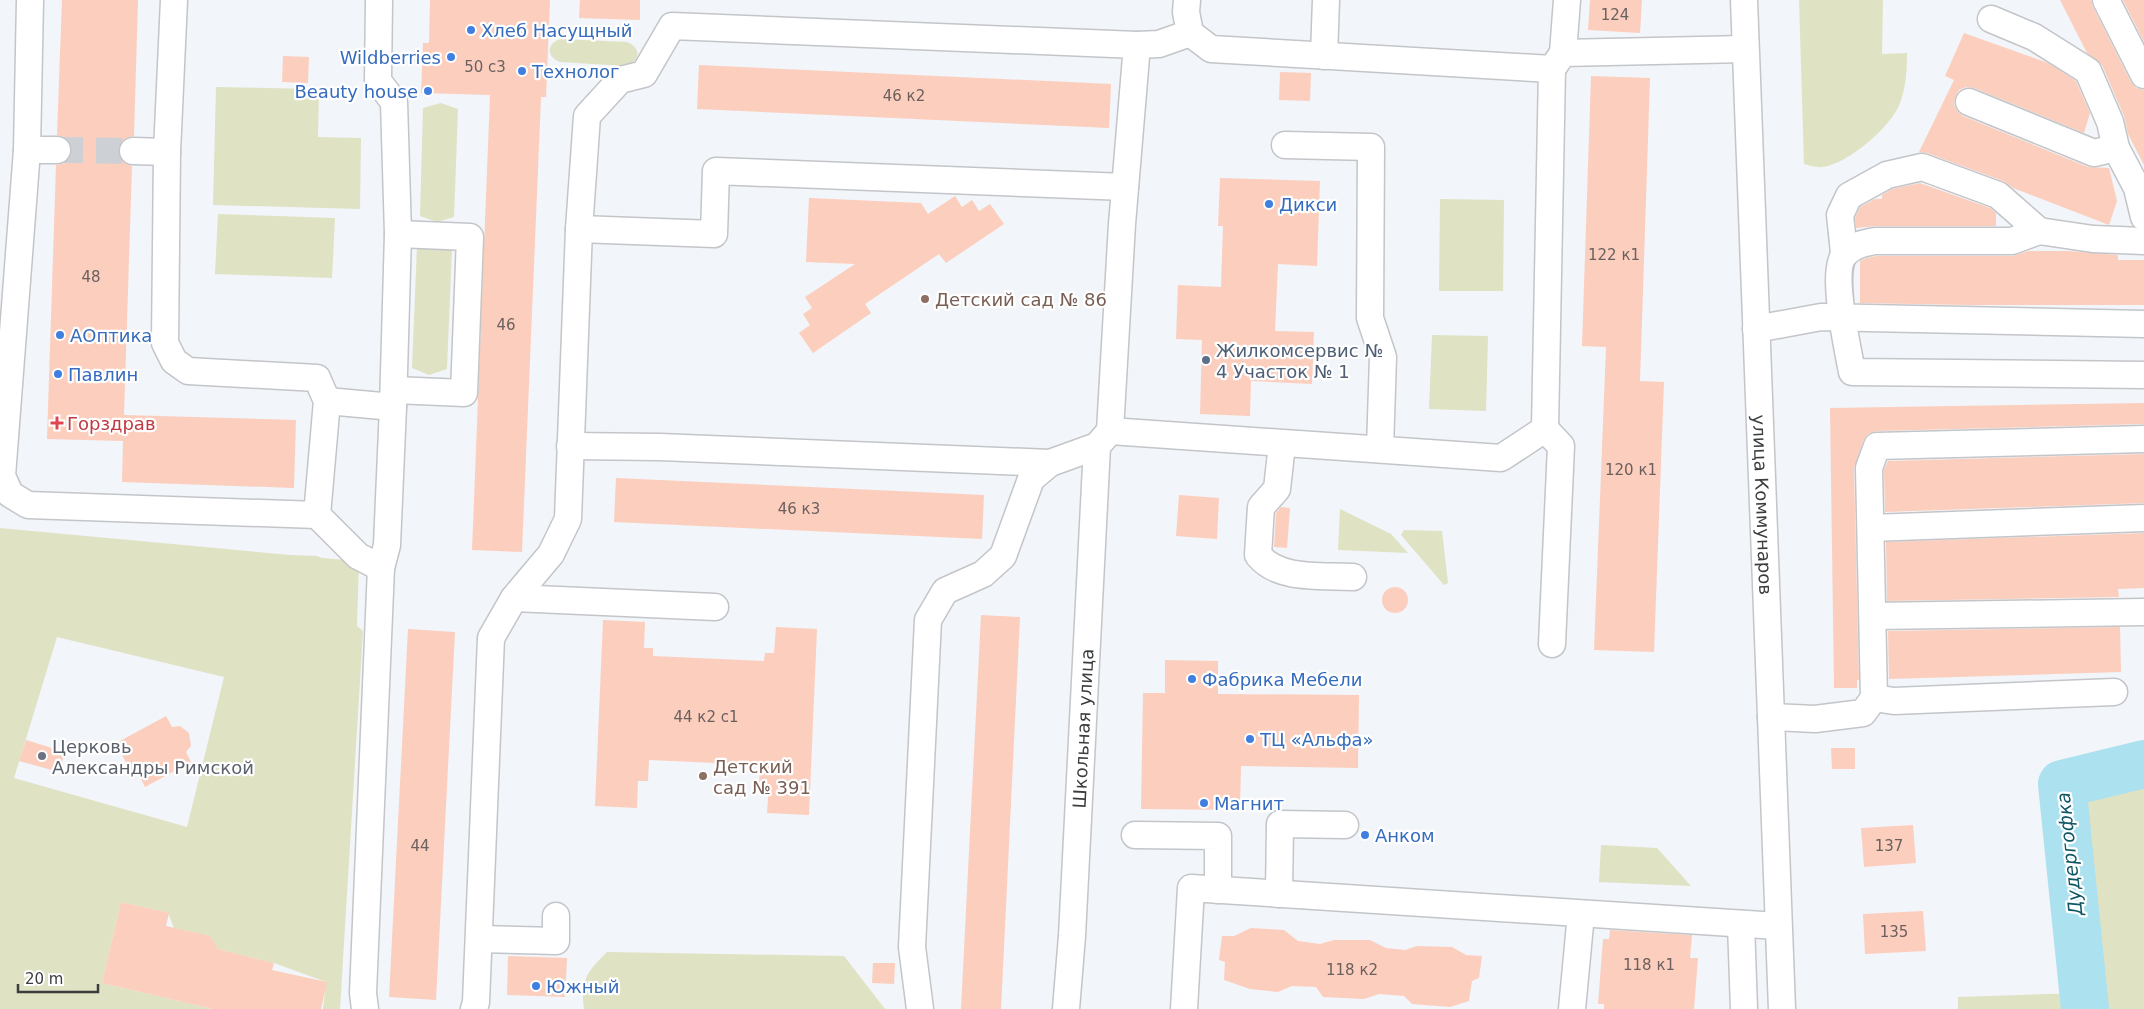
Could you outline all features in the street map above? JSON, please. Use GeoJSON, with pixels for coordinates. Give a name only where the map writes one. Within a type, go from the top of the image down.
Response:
{"type":"FeatureCollection","features":[{"type":"Feature","properties":{"kind":"street"},"geometry":{"type":"LineString","coordinates":[[30,0],[26,150],[2,476],[10,494],[28,505],[317,514],[358,556],[381,568]]}},
{"type":"Feature","properties":{"kind":"street"},"geometry":{"type":"LineString","coordinates":[[174,0],[167,152],[165,344],[174,361],[188,371],[317,378],[327,401],[317,514]]}},
{"type":"Feature","properties":{"kind":"street"},"geometry":{"type":"LineString","coordinates":[[365,1009],[363,993],[381,568],[387,545],[398,234],[394,102],[378,81],[379,0]]}},
{"type":"Feature","properties":{"kind":"street"},"geometry":{"type":"LineString","coordinates":[[1187,0],[1186,12],[1190,33],[1212,50],[1324,56],[1558,61],[1746,49]]}},
{"type":"Feature","properties":{"kind":"street"},"geometry":{"type":"LineString","coordinates":[[1324,56],[1326,0]]}},
{"type":"Feature","properties":{"kind":"street"},"geometry":{"type":"LineString","coordinates":[[1552,644],[1562,446],[1546,429],[1558,61],[1567,0]]}},
{"type":"Feature","properties":{"kind":"street","name":"улица Коммунаров"},"geometry":{"type":"LineString","coordinates":[[1744,0],[1782,1009]]}},
{"type":"Feature","properties":{"kind":"street"},"geometry":{"type":"LineString","coordinates":[[2106,0],[2144,75]]}},
{"type":"Feature","properties":{"kind":"street"},"geometry":{"type":"LineString","coordinates":[[1991,19],[2034,38],[2088,71],[2110,122],[2116,148],[2137,188],[2144,217]]}},
{"type":"Feature","properties":{"kind":"street"},"geometry":{"type":"LineString","coordinates":[[474,1009],[480,939],[491,638],[514,598],[550,554],[568,519],[579,229],[587,116],[620,80],[644,74],[672,26],[1137,45],[1159,44],[1190,33]]}},
{"type":"Feature","properties":{"kind":"street","name":"Школьная улица"},"geometry":{"type":"LineString","coordinates":[[1066,1009],[1104,439],[1137,45]]}},
{"type":"Feature","properties":{"kind":"street"},"geometry":{"type":"LineString","coordinates":[[1969,102],[2094,154],[2116,148]]}},
{"type":"Feature","properties":{"kind":"street"},"geometry":{"type":"LineString","coordinates":[[1285,144],[1371,147],[1370,318],[1384,357],[1380,448]]}},
{"type":"Feature","properties":{"kind":"street"},"geometry":{"type":"LineString","coordinates":[[26,150],[57,150]]}},
{"type":"Feature","properties":{"kind":"street"},"geometry":{"type":"LineString","coordinates":[[133,151],[167,152]]}},
{"type":"Feature","properties":{"kind":"street"},"geometry":{"type":"LineString","coordinates":[[2039,231],[1998,195],[1922,167],[1887,175],[1849,196],[1840,215],[1844,254],[1838,271],[1842,318],[1852,372],[2144,375]]}},
{"type":"Feature","properties":{"kind":"street"},"geometry":{"type":"LineString","coordinates":[[579,229],[714,234],[716,170],[1125,187]]}},
{"type":"Feature","properties":{"kind":"street"},"geometry":{"type":"LineString","coordinates":[[1844,254],[1860,244],[1875,241],[2012,241],[2039,231],[2093,239],[2144,242]]}},
{"type":"Feature","properties":{"kind":"street"},"geometry":{"type":"LineString","coordinates":[[327,401],[464,393],[470,237],[398,234]]}},
{"type":"Feature","properties":{"kind":"street"},"geometry":{"type":"LineString","coordinates":[[1756,329],[1811,318],[2144,324]]}},
{"type":"Feature","properties":{"kind":"street"},"geometry":{"type":"LineString","coordinates":[[920,1009],[912,947],[928,620],[945,591],[983,574],[1003,556],[1031,479],[1050,463],[1104,439],[1380,448],[1502,458],[1546,429]]}},
{"type":"Feature","properties":{"kind":"street"},"geometry":{"type":"LineString","coordinates":[[1771,718],[1815,720],[1863,713],[1874,698],[1869,468],[1877,446],[2144,439]]}},
{"type":"Feature","properties":{"kind":"street"},"geometry":{"type":"LineString","coordinates":[[1282,444],[1277,489],[1261,507],[1258,555],[1266,564],[1291,574],[1353,577]]}},
{"type":"Feature","properties":{"kind":"street"},"geometry":{"type":"LineString","coordinates":[[570,446],[660,447],[1050,463]]}},
{"type":"Feature","properties":{"kind":"street"},"geometry":{"type":"LineString","coordinates":[[1871,528],[2144,518]]}},
{"type":"Feature","properties":{"kind":"street"},"geometry":{"type":"LineString","coordinates":[[514,598],[715,607]]}},
{"type":"Feature","properties":{"kind":"street"},"geometry":{"type":"LineString","coordinates":[[1873,616],[2144,612]]}},
{"type":"Feature","properties":{"kind":"street"},"geometry":{"type":"LineString","coordinates":[[1874,698],[1894,701],[2114,692]]}},
{"type":"Feature","properties":{"kind":"street"},"geometry":{"type":"LineString","coordinates":[[1279,894],[1280,824],[1345,825]]}},
{"type":"Feature","properties":{"kind":"street"},"geometry":{"type":"LineString","coordinates":[[1135,835],[1218,836],[1218,890]]}},
{"type":"Feature","properties":{"kind":"street"},"geometry":{"type":"LineString","coordinates":[[1184,1009],[1191,888],[1778,926]]}},
{"type":"Feature","properties":{"kind":"street"},"geometry":{"type":"LineString","coordinates":[[1572,1009],[1581,914]]}},
{"type":"Feature","properties":{"kind":"street"},"geometry":{"type":"LineString","coordinates":[[480,939],[556,941],[556,916]]}},
{"type":"Feature","properties":{"kind":"street"},"geometry":{"type":"LineString","coordinates":[[1741,924],[1744,1009]]}},
{"type":"Feature","properties":{"kind":"green space"},"geometry":{"type":"Polygon","coordinates":[[[1799,0],[1883,0],[1882,54],[1907,53],[1906,78],[1902,97],[1888,123],[1879,133],[1845,159],[1823,167],[1804,164],[1799,0]]]}},
{"type":"Feature","properties":{"kind":"green space"},"geometry":{"type":"Polygon","coordinates":[[[561,39],[627,42],[635,48],[637,54],[634,61],[626,66],[560,62],[555,60],[550,54],[550,47],[561,39]]]}},
{"type":"Feature","properties":{"kind":"green space"},"geometry":{"type":"Polygon","coordinates":[[[216,87],[319,89],[318,137],[361,138],[360,209],[213,205],[216,87]]]}},
{"type":"Feature","properties":{"kind":"green space"},"geometry":{"type":"Polygon","coordinates":[[[441,103],[458,109],[454,217],[437,222],[420,216],[423,108],[441,103]]]}},
{"type":"Feature","properties":{"kind":"green space"},"geometry":{"type":"Polygon","coordinates":[[[1440,199],[1504,200],[1503,291],[1439,291],[1440,199]]]}},
{"type":"Feature","properties":{"kind":"green space"},"geometry":{"type":"Polygon","coordinates":[[[218,214],[335,218],[332,278],[215,274],[218,214]]]}},
{"type":"Feature","properties":{"kind":"green space"},"geometry":{"type":"Polygon","coordinates":[[[417,246],[452,248],[447,369],[429,375],[412,368],[417,246]]]}},
{"type":"Feature","properties":{"kind":"green space"},"geometry":{"type":"Polygon","coordinates":[[[1432,335],[1488,336],[1486,411],[1429,409],[1432,335]]]}},
{"type":"Feature","properties":{"kind":"green space"},"geometry":{"type":"Polygon","coordinates":[[[1340,509],[1391,534],[1408,553],[1338,550],[1340,509]]]}},
{"type":"Feature","properties":{"kind":"green space"},"geometry":{"type":"Polygon","coordinates":[[[0,528],[359,561],[357,626],[363,631],[340,1009],[323,1009],[326,982],[274,963],[218,949],[209,936],[174,928],[168,913],[121,902],[102,983],[213,1009],[0,1009],[0,528]],[[57,637],[14,778],[187,827],[224,677],[57,637]]]}},
{"type":"Feature","properties":{"kind":"green space"},"geometry":{"type":"Polygon","coordinates":[[[1404,530],[1442,531],[1448,583],[1444,585],[1401,535],[1404,530]]]}},
{"type":"Feature","properties":{"kind":"green space"},"geometry":{"type":"Polygon","coordinates":[[[2144,769],[2144,1009],[2096,1009],[2073,787],[2144,769]]]}},
{"type":"Feature","properties":{"kind":"green space"},"geometry":{"type":"Polygon","coordinates":[[[1601,845],[1657,848],[1691,886],[1599,882],[1601,845]]]}},
{"type":"Feature","properties":{"kind":"green space"},"geometry":{"type":"Polygon","coordinates":[[[607,952],[844,956],[885,1009],[584,1009],[583,991],[586,977],[594,965],[607,952]]]}},
{"type":"Feature","properties":{"kind":"green space"},"geometry":{"type":"Polygon","coordinates":[[[2080,993],[2081,1009],[1958,1009],[1958,997],[2080,993]]]}},
{"type":"Feature","properties":{"kind":"building"},"geometry":{"type":"Polygon","coordinates":[[[62,0],[138,0],[134,136],[126,138],[121,143],[118,151],[120,159],[132,166],[124,415],[296,420],[294,488],[122,482],[123,441],[47,439],[56,165],[65,163],[70,157],[72,150],[70,142],[64,137],[57,135],[62,0]]]}},
{"type":"Feature","properties":{"kind":"building"},"geometry":{"type":"Polygon","coordinates":[[[430,0],[550,0],[546,97],[541,97],[522,552],[472,550],[490,95],[421,93],[423,43],[429,43],[430,0]]]}},
{"type":"Feature","properties":{"kind":"building"},"geometry":{"type":"Polygon","coordinates":[[[580,0],[640,0],[640,20],[579,18],[580,0]]]}},
{"type":"Feature","properties":{"kind":"building"},"geometry":{"type":"Polygon","coordinates":[[[1590,0],[1642,0],[1640,33],[1588,30],[1590,0]]]}},
{"type":"Feature","properties":{"kind":"building"},"geometry":{"type":"Polygon","coordinates":[[[2060,0],[2091,0],[2131,82],[2136,88],[2144,90],[2144,165],[2128,134],[2124,116],[2102,65],[2087,53],[2060,0]]]}},
{"type":"Feature","properties":{"kind":"building"},"geometry":{"type":"Polygon","coordinates":[[[2123,0],[2144,0],[2144,42],[2123,0]]]}},
{"type":"Feature","properties":{"kind":"building"},"geometry":{"type":"Polygon","coordinates":[[[1964,33],[2048,63],[2076,81],[2090,113],[2084,133],[1974,88],[1966,87],[1959,90],[1955,97],[1954,105],[1963,116],[2088,167],[2109,168],[2117,201],[2109,225],[2013,188],[2003,181],[1927,153],[1919,152],[1954,80],[1945,76],[1964,33]]]}},
{"type":"Feature","properties":{"kind":"building"},"geometry":{"type":"Polygon","coordinates":[[[283,56],[309,57],[308,83],[282,82],[283,56]]]}},
{"type":"Feature","properties":{"kind":"building"},"geometry":{"type":"Polygon","coordinates":[[[699,65],[1111,84],[1109,128],[697,109],[699,65]]]}},
{"type":"Feature","properties":{"kind":"building"},"geometry":{"type":"Polygon","coordinates":[[[1280,72],[1311,73],[1310,101],[1279,100],[1280,72]]]}},
{"type":"Feature","properties":{"kind":"building"},"geometry":{"type":"Polygon","coordinates":[[[1591,76],[1650,78],[1640,381],[1664,382],[1654,652],[1594,650],[1606,347],[1582,346],[1591,76]]]}},
{"type":"Feature","properties":{"kind":"building"},"geometry":{"type":"Polygon","coordinates":[[[1220,178],[1320,181],[1317,266],[1278,264],[1275,331],[1314,332],[1312,384],[1251,381],[1250,416],[1200,414],[1202,340],[1176,339],[1178,285],[1221,287],[1223,226],[1218,226],[1220,178]]]}},
{"type":"Feature","properties":{"kind":"building"},"geometry":{"type":"Polygon","coordinates":[[[1920,183],[1990,208],[1996,213],[1996,226],[1875,226],[1856,228],[1855,218],[1860,207],[1875,199],[1882,199],[1882,195],[1892,189],[1920,183]]]}},
{"type":"Feature","properties":{"kind":"building"},"geometry":{"type":"Polygon","coordinates":[[[955,196],[962,207],[972,200],[979,211],[990,204],[1004,224],[946,263],[939,254],[865,304],[871,313],[813,353],[799,333],[810,325],[803,314],[812,308],[805,297],[855,264],[806,262],[809,198],[921,203],[928,214],[955,196]]]}},
{"type":"Feature","properties":{"kind":"building"},"geometry":{"type":"Polygon","coordinates":[[[2029,251],[2069,251],[2118,255],[2118,260],[2144,260],[2144,305],[1860,303],[1860,261],[1867,258],[1876,256],[2012,256],[2029,251]]]}},
{"type":"Feature","properties":{"kind":"building"},"geometry":{"type":"Polygon","coordinates":[[[2144,403],[2144,424],[1877,431],[1868,434],[1863,441],[1854,468],[1859,680],[1857,680],[1857,688],[1834,688],[1830,408],[2144,403]]]}},
{"type":"Feature","properties":{"kind":"building"},"geometry":{"type":"Polygon","coordinates":[[[2144,454],[2144,503],[1885,512],[1884,470],[1888,461],[2144,454]]]}},
{"type":"Feature","properties":{"kind":"building"},"geometry":{"type":"Polygon","coordinates":[[[616,478],[984,495],[982,539],[614,522],[616,478]]]}},
{"type":"Feature","properties":{"kind":"building"},"geometry":{"type":"Polygon","coordinates":[[[1179,495],[1219,498],[1217,539],[1176,536],[1179,495]]]}},
{"type":"Feature","properties":{"kind":"building"},"geometry":{"type":"Polygon","coordinates":[[[1281,507],[1290,508],[1287,548],[1274,547],[1276,513],[1281,507]]]}},
{"type":"Feature","properties":{"kind":"building"},"geometry":{"type":"Polygon","coordinates":[[[2144,533],[2144,588],[2118,589],[2119,597],[1887,601],[1886,542],[2144,533]]]}},
{"type":"Feature","properties":{"kind":"building"},"geometry":{"type":"Polygon","coordinates":[[[1395,587],[1404,591],[1408,600],[1404,609],[1395,613],[1386,609],[1382,600],[1386,591],[1395,587]]]}},
{"type":"Feature","properties":{"kind":"building"},"geometry":{"type":"Polygon","coordinates":[[[981,615],[1020,617],[1001,1009],[961,1009],[981,615]]]}},
{"type":"Feature","properties":{"kind":"building"},"geometry":{"type":"Polygon","coordinates":[[[603,620],[645,622],[644,648],[653,648],[653,656],[764,661],[765,653],[774,653],[776,627],[817,629],[809,815],[767,813],[769,786],[759,786],[760,765],[649,760],[648,781],[638,781],[637,808],[595,806],[603,620]]]}},
{"type":"Feature","properties":{"kind":"building"},"geometry":{"type":"Polygon","coordinates":[[[2120,627],[2121,672],[1889,679],[1888,631],[2120,627]]]}},
{"type":"Feature","properties":{"kind":"building"},"geometry":{"type":"Polygon","coordinates":[[[408,629],[455,632],[436,1000],[389,997],[408,629]]]}},
{"type":"Feature","properties":{"kind":"building","name":"ТЦ «Альфа»"},"geometry":{"type":"Polygon","coordinates":[[[1165,660],[1218,661],[1218,694],[1359,695],[1358,768],[1241,766],[1240,810],[1141,809],[1143,693],[1165,693],[1165,660]]]}},
{"type":"Feature","properties":{"kind":"building"},"geometry":{"type":"Polygon","coordinates":[[[166,716],[172,727],[180,726],[189,733],[191,746],[186,752],[191,762],[145,787],[139,775],[134,777],[122,755],[127,753],[120,741],[166,716]]]}},
{"type":"Feature","properties":{"kind":"building","name":"Церковь Александры Римской"},"geometry":{"type":"Polygon","coordinates":[[[26,740],[65,752],[59,772],[19,761],[26,740]]]}},
{"type":"Feature","properties":{"kind":"building"},"geometry":{"type":"Polygon","coordinates":[[[1831,748],[1855,748],[1855,769],[1832,769],[1831,748]]]}},
{"type":"Feature","properties":{"kind":"building"},"geometry":{"type":"Polygon","coordinates":[[[1913,825],[1916,863],[1864,867],[1861,828],[1913,825]]]}},
{"type":"Feature","properties":{"kind":"building"},"geometry":{"type":"Polygon","coordinates":[[[121,902],[169,913],[166,926],[210,936],[218,949],[274,963],[272,970],[327,982],[321,1009],[213,1009],[102,983],[121,902]]]}},
{"type":"Feature","properties":{"kind":"building"},"geometry":{"type":"Polygon","coordinates":[[[1923,911],[1926,951],[1865,954],[1863,914],[1923,911]]]}},
{"type":"Feature","properties":{"kind":"building"},"geometry":{"type":"Polygon","coordinates":[[[1251,928],[1284,930],[1298,941],[1320,944],[1334,940],[1370,940],[1386,948],[1405,950],[1417,946],[1452,947],[1466,955],[1482,956],[1479,978],[1472,981],[1469,1001],[1450,1007],[1412,1004],[1404,996],[1379,994],[1364,999],[1323,997],[1316,987],[1292,986],[1278,992],[1250,989],[1224,980],[1225,962],[1219,960],[1222,936],[1234,936],[1251,928]]]}},
{"type":"Feature","properties":{"kind":"building"},"geometry":{"type":"Polygon","coordinates":[[[1610,930],[1692,935],[1690,958],[1698,958],[1694,1009],[1604,1009],[1604,1004],[1598,1004],[1603,939],[1609,939],[1610,930]]]}},
{"type":"Feature","properties":{"kind":"building","name":"Южный"},"geometry":{"type":"Polygon","coordinates":[[[508,956],[567,958],[565,997],[507,995],[508,956]]]}},
{"type":"Feature","properties":{"kind":"building"},"geometry":{"type":"Polygon","coordinates":[[[873,963],[895,963],[894,984],[872,983],[873,963]]]}},
{"type":"Feature","properties":{"kind":"waterway","name":"Дудергофка"},"geometry":{"type":"LineString","coordinates":[[2085,1009],[2062,784],[2144,764]]}},
{"type":"Feature","properties":{"kind":"tunnel"},"geometry":{"type":"LineString","coordinates":[[57,150],[133,151]]}},
{"type":"Feature","properties":{"kind":"place","name":"Хлеб Насущный"},"geometry":{"type":"Point","coordinates":[471,30]}},
{"type":"Feature","properties":{"kind":"place","name":"Wildberries"},"geometry":{"type":"Point","coordinates":[451,57]}},
{"type":"Feature","properties":{"kind":"place","name":"Технолог"},"geometry":{"type":"Point","coordinates":[522,71]}},
{"type":"Feature","properties":{"kind":"place","name":"Beauty house"},"geometry":{"type":"Point","coordinates":[428,91]}},
{"type":"Feature","properties":{"kind":"place","name":"Дикси"},"geometry":{"type":"Point","coordinates":[1269,204]}},
{"type":"Feature","properties":{"kind":"place","name":"Детский сад № 86"},"geometry":{"type":"Point","coordinates":[925,299]}},
{"type":"Feature","properties":{"kind":"place","name":"АОптика"},"geometry":{"type":"Point","coordinates":[60,335]}},
{"type":"Feature","properties":{"kind":"place","name":"Жилкомсервис № 4 Участок № 1"},"geometry":{"type":"Point","coordinates":[1206,360]}},
{"type":"Feature","properties":{"kind":"place","name":"Павлин"},"geometry":{"type":"Point","coordinates":[58,374]}},
{"type":"Feature","properties":{"kind":"place","name":"Горздрав"},"geometry":{"type":"Point","coordinates":[57,423]}},
{"type":"Feature","properties":{"kind":"place","name":"Фабрика Мебели"},"geometry":{"type":"Point","coordinates":[1192,679]}},
{"type":"Feature","properties":{"kind":"place","name":"ТЦ «Альфа»"},"geometry":{"type":"Point","coordinates":[1250,739]}},
{"type":"Feature","properties":{"kind":"place","name":"Церковь Александры Римской"},"geometry":{"type":"Point","coordinates":[42,756]}},
{"type":"Feature","properties":{"kind":"place","name":"Детский сад № 391"},"geometry":{"type":"Point","coordinates":[703,776]}},
{"type":"Feature","properties":{"kind":"place","name":"Магнит"},"geometry":{"type":"Point","coordinates":[1204,803]}},
{"type":"Feature","properties":{"kind":"place","name":"Анком"},"geometry":{"type":"Point","coordinates":[1365,835]}},
{"type":"Feature","properties":{"kind":"place","name":"Южный"},"geometry":{"type":"Point","coordinates":[536,986]}}]}
